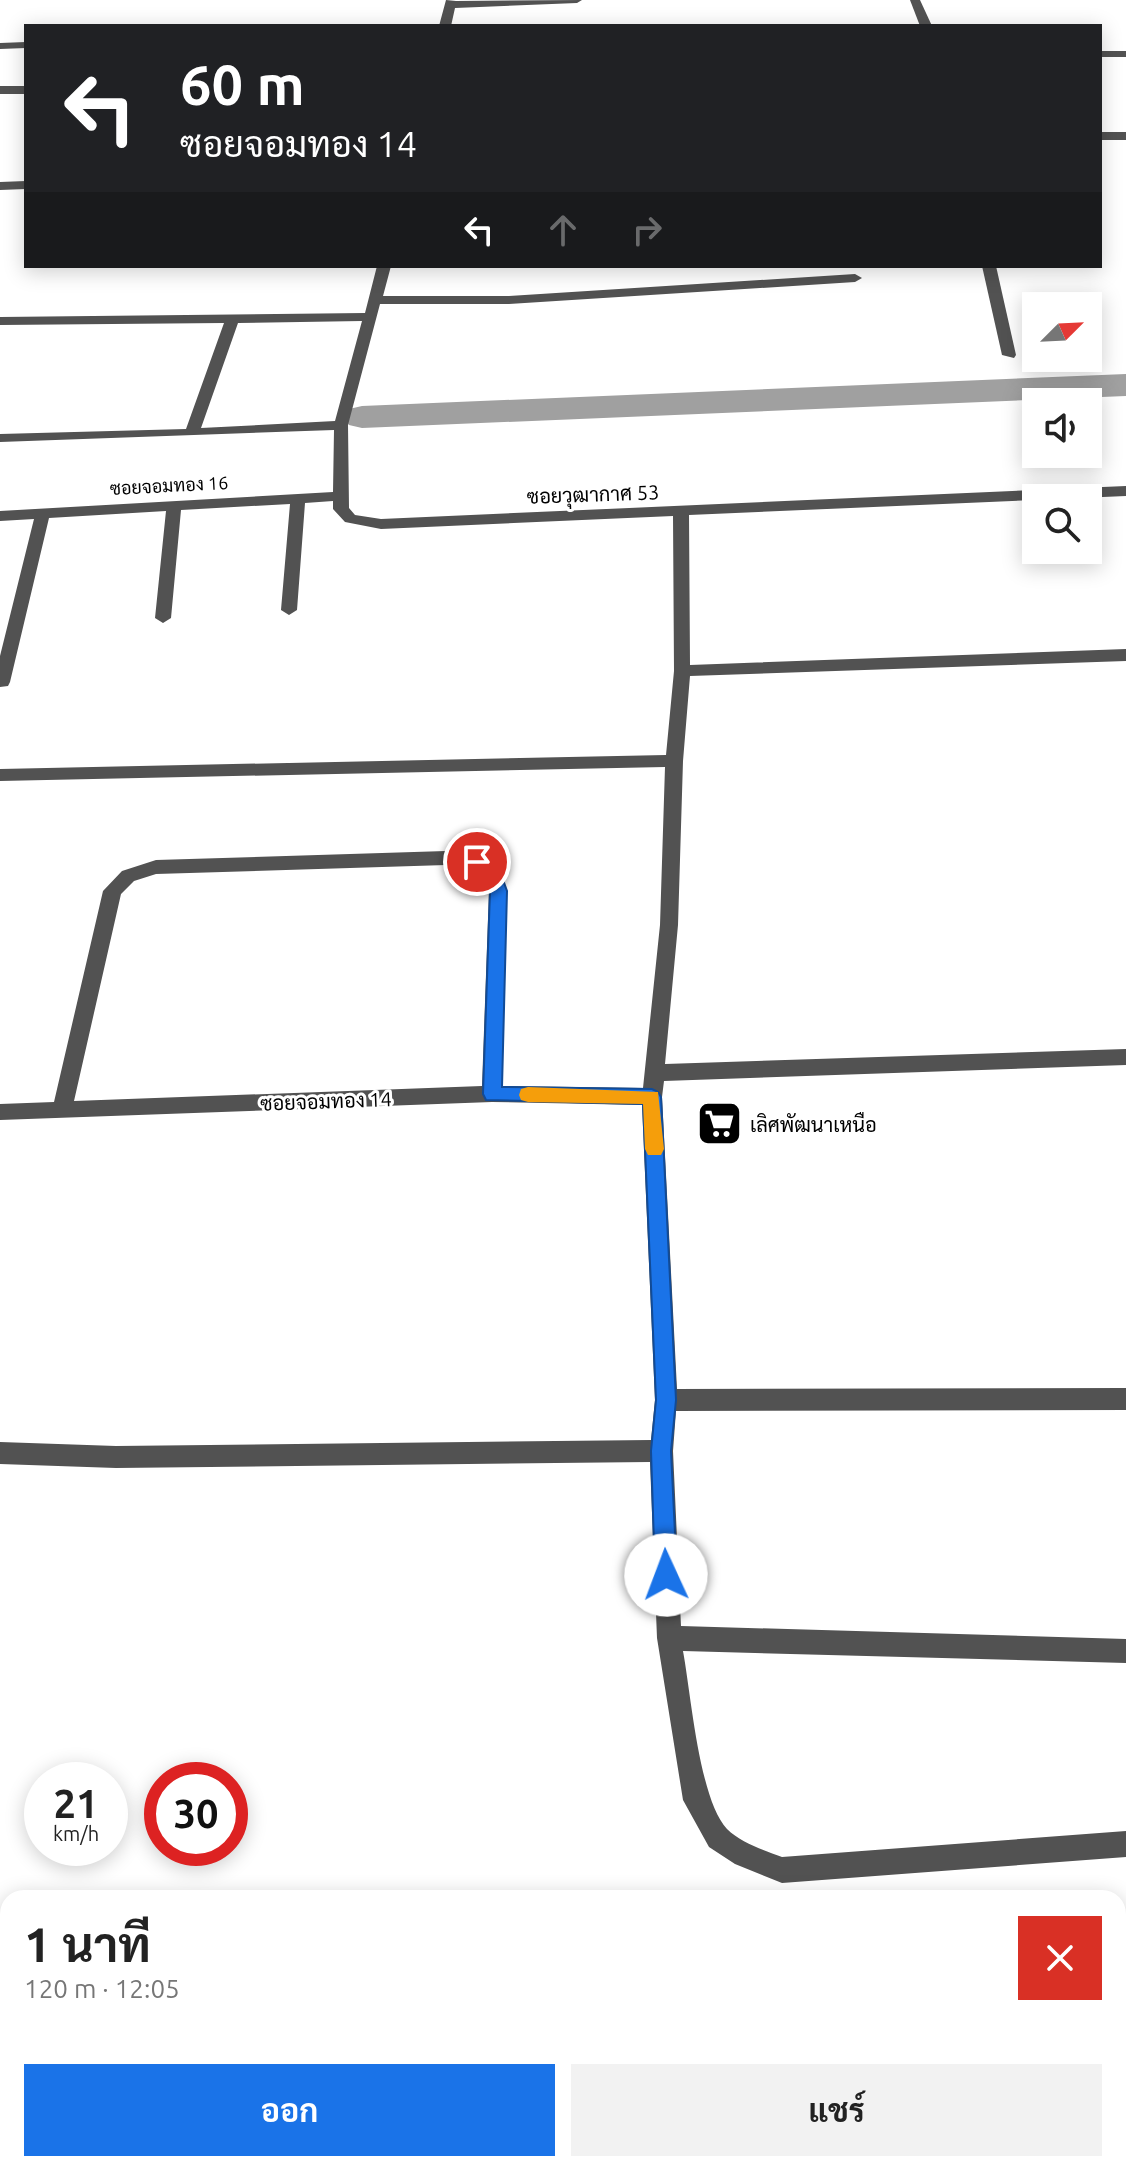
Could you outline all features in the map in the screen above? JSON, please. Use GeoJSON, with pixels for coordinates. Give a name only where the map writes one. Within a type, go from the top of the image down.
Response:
{"type":"FeatureCollection","features":[{"type":"Feature","properties":{"kind":"street"},"geometry":{"type":"LineString","coordinates":[[445,24],[450,2],[577,0]]}},
{"type":"Feature","properties":{"kind":"street"},"geometry":{"type":"LineString","coordinates":[[915,0],[925,24]]}},
{"type":"Feature","properties":{"kind":"street"},"geometry":{"type":"LineString","coordinates":[[0,46],[24,45]]}},
{"type":"Feature","properties":{"kind":"street"},"geometry":{"type":"LineString","coordinates":[[1102,54],[1126,54]]}},
{"type":"Feature","properties":{"kind":"street"},"geometry":{"type":"LineString","coordinates":[[0,90],[24,90]]}},
{"type":"Feature","properties":{"kind":"street"},"geometry":{"type":"LineString","coordinates":[[1102,136],[1126,136]]}},
{"type":"Feature","properties":{"kind":"street"},"geometry":{"type":"LineString","coordinates":[[0,186],[24,185]]}},
{"type":"Feature","properties":{"kind":"street"},"geometry":{"type":"LineString","coordinates":[[340,496],[341,425],[383,268]]}},
{"type":"Feature","properties":{"kind":"street"},"geometry":{"type":"LineString","coordinates":[[989,268],[1009,355]]}},
{"type":"Feature","properties":{"kind":"street"},"geometry":{"type":"LineString","coordinates":[[375,300],[509,300],[855,278]]}},
{"type":"Feature","properties":{"kind":"street"},"geometry":{"type":"LineString","coordinates":[[0,321],[370,317]]}},
{"type":"Feature","properties":{"kind":"street"},"geometry":{"type":"LineString","coordinates":[[192,433],[232,319]]}},
{"type":"Feature","properties":{"kind":"street"},"geometry":{"type":"LineString","coordinates":[[0,438],[341,425]]}},
{"type":"Feature","properties":{"kind":"street"},"geometry":{"type":"LineString","coordinates":[[681,512],[1126,491]]}},
{"type":"Feature","properties":{"kind":"street","name":"ซอยจอมทอง 16"},"geometry":{"type":"LineString","coordinates":[[0,516],[340,496]]}},
{"type":"Feature","properties":{"kind":"street","name":"ซอยวุฒากาศ 53"},"geometry":{"type":"LineString","coordinates":[[340,496],[341,509],[350,519],[381,524],[681,512],[682,671],[674,761],[669,925],[652,1097],[666,1400],[661,1451],[669,1638],[696,1800],[718,1838],[744,1855],[782,1870],[1126,1844]]}},
{"type":"Feature","properties":{"kind":"street"},"geometry":{"type":"LineString","coordinates":[[289,610],[298,498]]}},
{"type":"Feature","properties":{"kind":"street"},"geometry":{"type":"LineString","coordinates":[[163,618],[174,505]]}},
{"type":"Feature","properties":{"kind":"street"},"geometry":{"type":"LineString","coordinates":[[2,682],[43,513]]}},
{"type":"Feature","properties":{"kind":"street"},"geometry":{"type":"LineString","coordinates":[[682,671],[1126,655]]}},
{"type":"Feature","properties":{"kind":"street"},"geometry":{"type":"LineString","coordinates":[[0,775],[674,761]]}},
{"type":"Feature","properties":{"kind":"street"},"geometry":{"type":"LineString","coordinates":[[62,1111],[112,891],[128,876],[156,867],[446,858],[477,862],[493,873],[498,891],[492,1094]]}},
{"type":"Feature","properties":{"kind":"street"},"geometry":{"type":"LineString","coordinates":[[653,1073],[1126,1057]]}},
{"type":"Feature","properties":{"kind":"street","name":"ซอยจอมทอง 14"},"geometry":{"type":"LineString","coordinates":[[0,1112],[492,1094],[652,1097]]}},
{"type":"Feature","properties":{"kind":"street"},"geometry":{"type":"LineString","coordinates":[[666,1400],[1126,1399]]}},
{"type":"Feature","properties":{"kind":"street"},"geometry":{"type":"LineString","coordinates":[[0,1453],[116,1457],[661,1451]]}},
{"type":"Feature","properties":{"kind":"street"},"geometry":{"type":"LineString","coordinates":[[669,1638],[1126,1651]]}},
{"type":"Feature","properties":{"kind":"waterway"},"geometry":{"type":"LineString","coordinates":[[362,417],[1126,385]]}},
{"type":"Feature","properties":{"kind":"slow traffic"},"geometry":{"type":"LineString","coordinates":[[528,1095],[652,1097],[654,1149]]}},
{"type":"Feature","properties":{"kind":"place","name":"เลิศพัฒนาเหนือ"},"geometry":{"type":"Point","coordinates":[719,1124]}},
{"type":"Feature","properties":{"kind":"route"},"geometry":{"type":"LineString","coordinates":[[477,862],[493,873],[498,891],[492,1094],[652,1097],[666,1400],[661,1451],[666,1575]]}}]}
